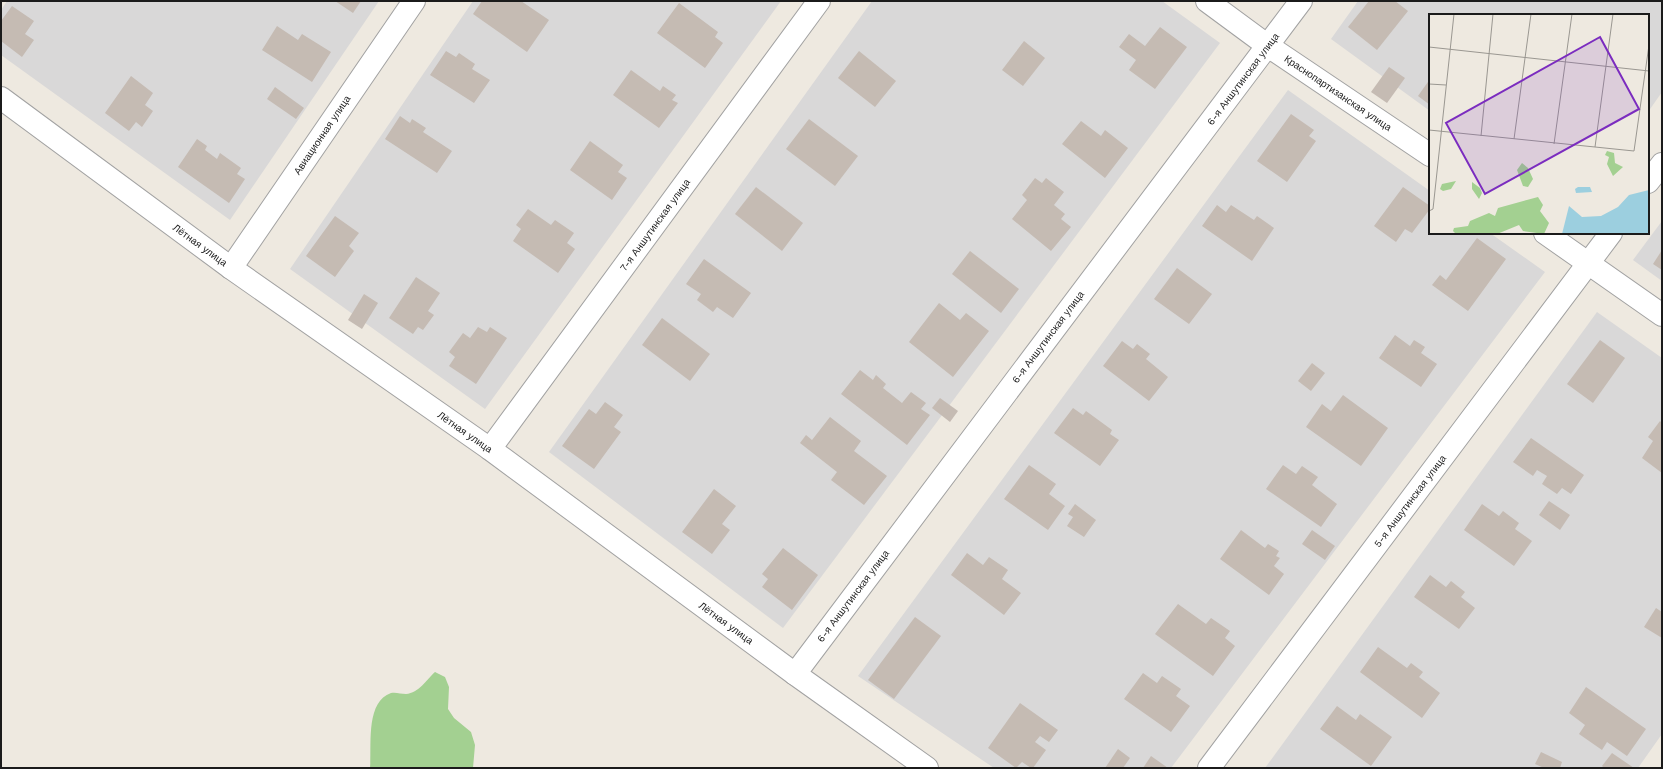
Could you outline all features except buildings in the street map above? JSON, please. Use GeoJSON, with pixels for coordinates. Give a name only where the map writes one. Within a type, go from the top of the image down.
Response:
{"type":"FeatureCollection","features":[{"type":"Feature","properties":{"kind":"street","name":"Авиационная улица"},"geometry":{"type":"LineString","coordinates":[[231,268],[414,1]]}},
{"type":"Feature","properties":{"kind":"street","name":"7-я Аншутинская улица"},"geometry":{"type":"LineString","coordinates":[[490,449],[819,1]]}},
{"type":"Feature","properties":{"kind":"street","name":"Краснопартизанская улица"},"geometry":{"type":"LineString","coordinates":[[1207,1],[1268,46],[1429,154]]}},
{"type":"Feature","properties":{"kind":"street","name":"6-я Аншутинская улица"},"geometry":{"type":"LineString","coordinates":[[795,674],[1301,1]]}},
{"type":"Feature","properties":{"kind":"street","name":"Лётная улица"},"geometry":{"type":"LineString","coordinates":[[1,98],[231,268],[490,449],[795,674],[927,768]]}},
{"type":"Feature","properties":{"kind":"street"},"geometry":{"type":"LineString","coordinates":[[1649,181],[1662,164]]}},
{"type":"Feature","properties":{"kind":"street"},"geometry":{"type":"LineString","coordinates":[[1546,234],[1662,315]]}},
{"type":"Feature","properties":{"kind":"street","name":"5-я Аншутинская улица"},"geometry":{"type":"LineString","coordinates":[[1209,768],[1610,234]]}},
{"type":"Feature","properties":{"kind":"shaded area"},"geometry":{"type":"Polygon","coordinates":[[[7,1],[379,1],[230,220],[1,55],[1,10],[7,1]]]}},
{"type":"Feature","properties":{"kind":"shaded area"},"geometry":{"type":"Polygon","coordinates":[[[473,1],[781,1],[485,409],[290,269],[473,1]]]}},
{"type":"Feature","properties":{"kind":"shaded area"},"geometry":{"type":"Polygon","coordinates":[[[872,1],[1162,1],[1220,43],[783,628],[549,452],[872,1]]]}},
{"type":"Feature","properties":{"kind":"shaded area"},"geometry":{"type":"Polygon","coordinates":[[[1358,1],[1662,1],[1662,92],[1649,111],[1649,14],[1429,14],[1429,110],[1331,39],[1358,1]]]}},
{"type":"Feature","properties":{"kind":"shaded area"},"geometry":{"type":"Polygon","coordinates":[[[1288,90],[1429,190],[1429,234],[1491,234],[1545,272],[1171,768],[994,768],[858,676],[1288,90]]]}},
{"type":"Feature","properties":{"kind":"shaded area"},"geometry":{"type":"Polygon","coordinates":[[[1662,221],[1662,281],[1633,260],[1662,221]]]}},
{"type":"Feature","properties":{"kind":"shaded area"},"geometry":{"type":"Polygon","coordinates":[[[1597,312],[1662,358],[1662,734],[1638,768],[1265,768],[1597,312]]]}},
{"type":"Feature","properties":{"kind":"green space"},"geometry":{"type":"Polygon","coordinates":[[[435,672],[445,677],[449,687],[448,709],[454,718],[471,732],[475,745],[473,768],[370,768],[373,715],[377,705],[383,698],[391,693],[406,694],[415,691],[435,672]]]}}]}
